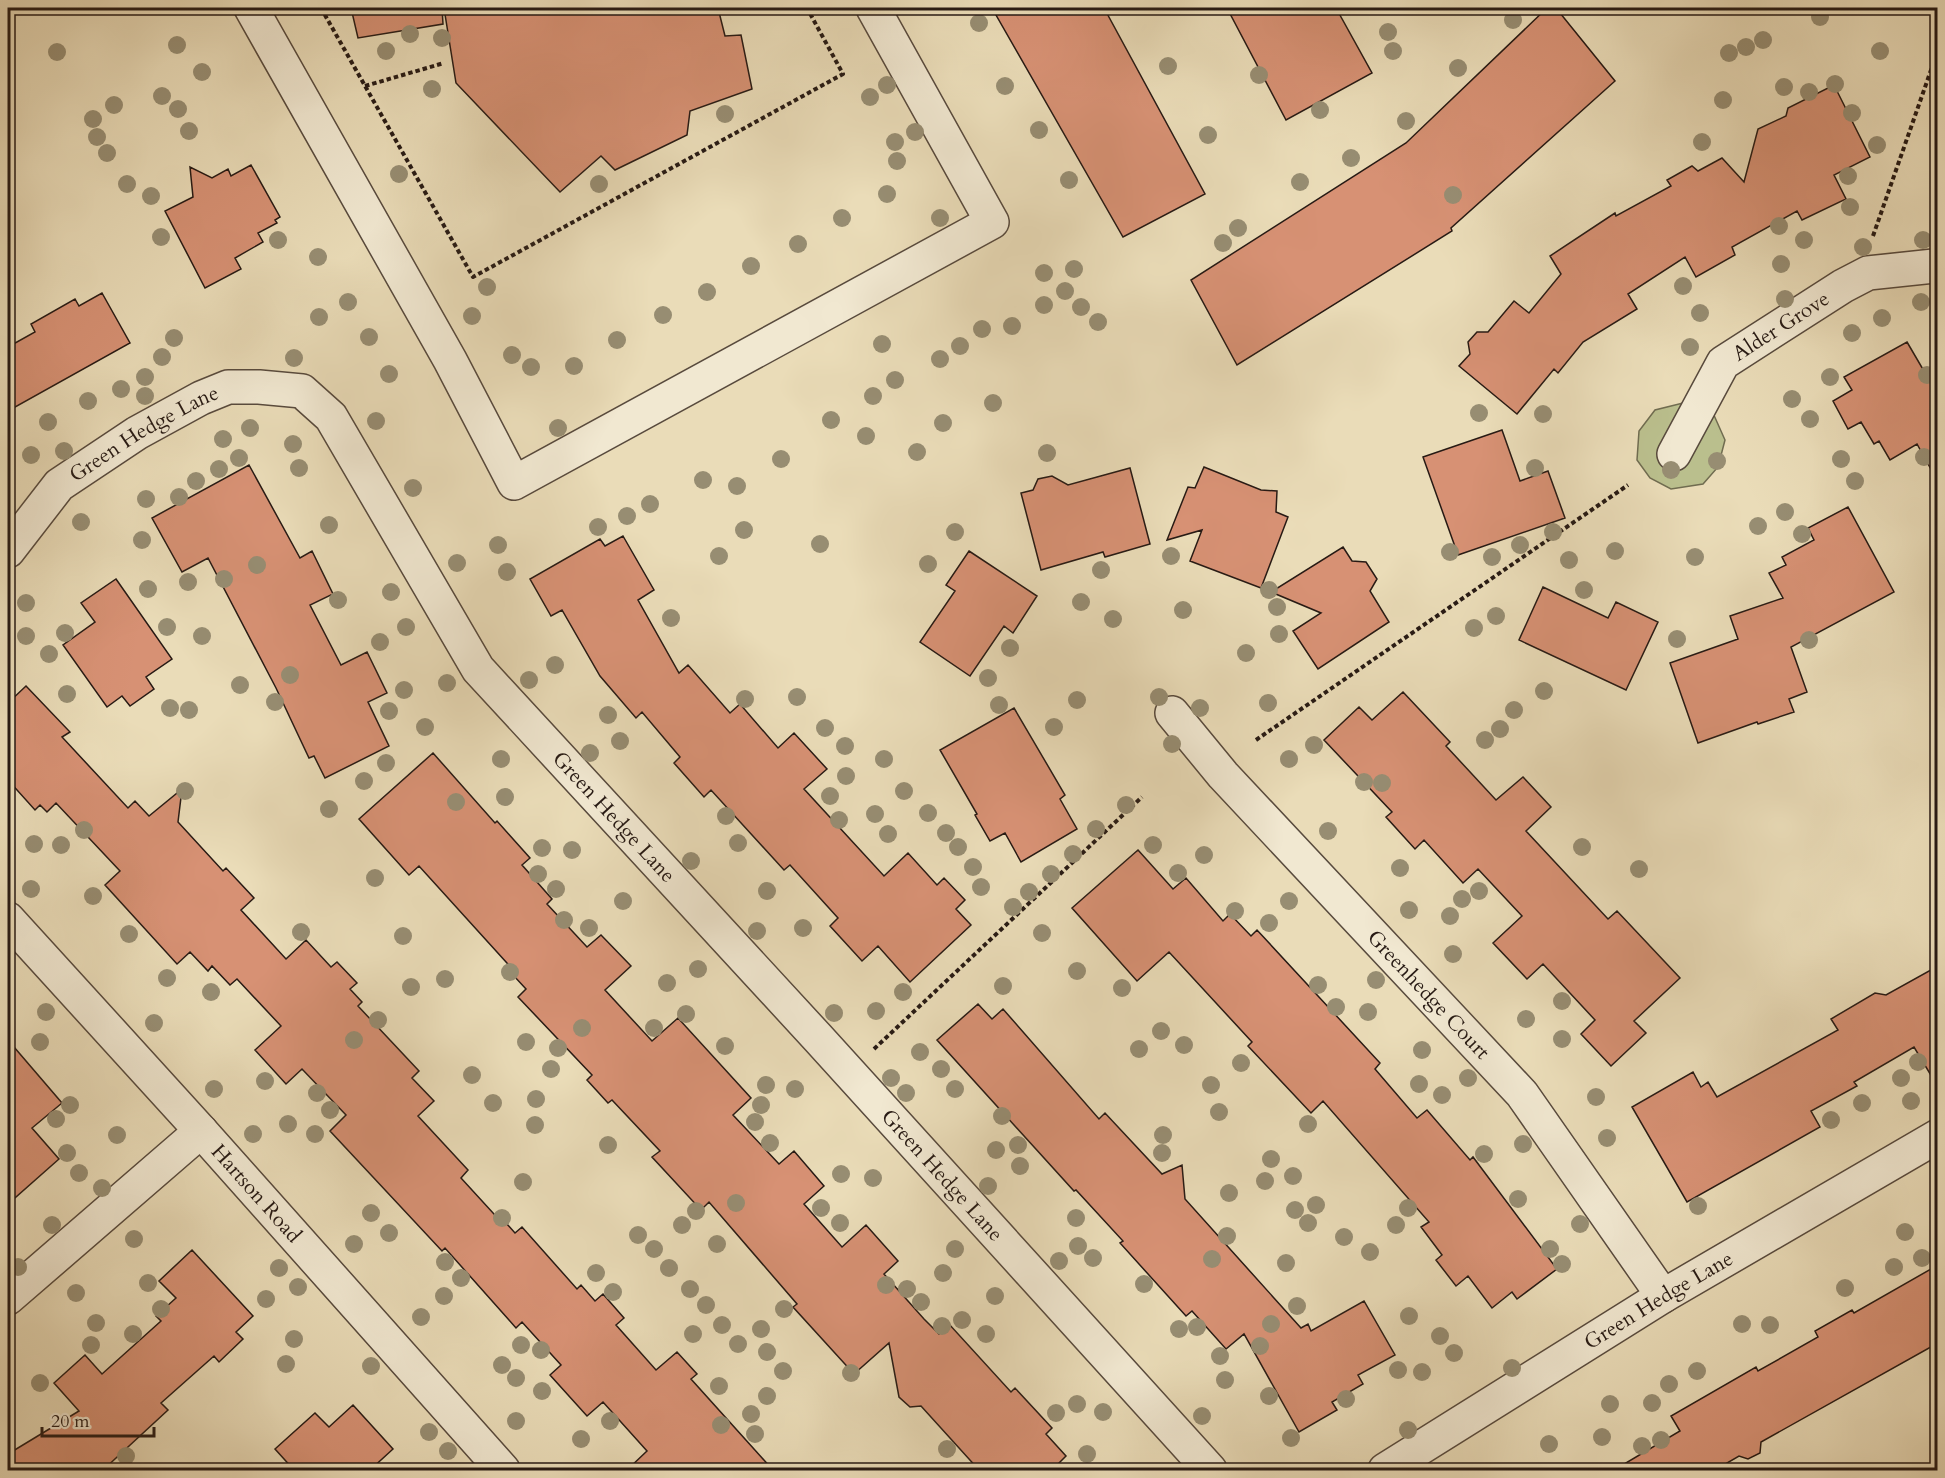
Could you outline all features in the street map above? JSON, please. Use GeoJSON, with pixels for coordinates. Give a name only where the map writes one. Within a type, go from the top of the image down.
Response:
{"type":"FeatureCollection","features":[{"type":"Feature","properties":{"kind":"street"},"geometry":{"type":"LineString","coordinates":[[251,8],[450,360],[514,483],[992,222],[873,8]]}},
{"type":"Feature","properties":{"kind":"street","name":"Alder Grove"},"geometry":{"type":"LineString","coordinates":[[1674,454],[1723,363],[1868,273],[1934,266],[1938,268]]}},
{"type":"Feature","properties":{"kind":"street","name":"Green Hedge Lane"},"geometry":{"type":"LineString","coordinates":[[8,551],[59,485],[137,433],[201,398],[228,387],[302,391],[331,417],[478,669],[1210,1470]]}},
{"type":"Feature","properties":{"kind":"street","name":"Greenhedge Court"},"geometry":{"type":"LineString","coordinates":[[1172,713],[1223,775],[1522,1094],[1663,1296]]}},
{"type":"Feature","properties":{"kind":"street","name":"Hartson Road"},"geometry":{"type":"LineString","coordinates":[[8,919],[201,1131],[503,1470]]}},
{"type":"Feature","properties":{"kind":"street"},"geometry":{"type":"LineString","coordinates":[[8,1299],[201,1131]]}},
{"type":"Feature","properties":{"kind":"street","name":"Green Hedge Lane"},"geometry":{"type":"LineString","coordinates":[[1385,1470],[1663,1296],[1938,1136]]}},
{"type":"Feature","properties":{"kind":"path"},"geometry":{"type":"LineString","coordinates":[[321,8],[474,277],[843,74],[807,8]]}},
{"type":"Feature","properties":{"kind":"path"},"geometry":{"type":"LineString","coordinates":[[1868,273],[1874,233],[1938,50]]}},
{"type":"Feature","properties":{"kind":"path"},"geometry":{"type":"LineString","coordinates":[[365,86],[444,63]]}},
{"type":"Feature","properties":{"kind":"path"},"geometry":{"type":"LineString","coordinates":[[1256,740],[1628,485]]}},
{"type":"Feature","properties":{"kind":"path"},"geometry":{"type":"LineString","coordinates":[[874,1049],[1142,796]]}},
{"type":"Feature","properties":{"kind":"green space"},"geometry":{"type":"Polygon","coordinates":[[[1687,402],[1713,413],[1725,440],[1718,467],[1703,484],[1671,489],[1650,478],[1637,460],[1639,431],[1655,410],[1687,402]]]}},
{"type":"Feature","properties":{"kind":"building"},"geometry":{"type":"Polygon","coordinates":[[[351,8],[442,8],[443,24],[358,38],[351,8]]]}},
{"type":"Feature","properties":{"kind":"building"},"geometry":{"type":"Polygon","coordinates":[[[444,8],[718,8],[725,36],[741,35],[752,89],[690,111],[687,135],[615,170],[601,156],[560,192],[456,83],[444,8]]]}},
{"type":"Feature","properties":{"kind":"building"},"geometry":{"type":"Polygon","coordinates":[[[992,8],[1104,8],[1205,194],[1123,237],[992,8]]]}},
{"type":"Feature","properties":{"kind":"building"},"geometry":{"type":"Polygon","coordinates":[[[1227,8],[1336,8],[1372,73],[1286,120],[1227,8]]]}},
{"type":"Feature","properties":{"kind":"building"},"geometry":{"type":"Polygon","coordinates":[[[1547,8],[1556,8],[1615,81],[1451,228],[1452,231],[1237,365],[1191,280],[1406,143],[1547,8]]]}},
{"type":"Feature","properties":{"kind":"building"},"geometry":{"type":"Polygon","coordinates":[[[1834,85],[1870,157],[1834,175],[1846,199],[1802,220],[1797,211],[1732,247],[1735,255],[1696,277],[1685,257],[1628,294],[1637,309],[1583,342],[1558,373],[1554,369],[1517,414],[1459,366],[1470,354],[1468,342],[1477,332],[1488,332],[1514,301],[1529,313],[1561,274],[1550,256],[1615,213],[1616,216],[1671,186],[1667,180],[1692,166],[1698,171],[1722,158],[1744,182],[1758,129],[1786,116],[1788,108],[1834,85]]]}},
{"type":"Feature","properties":{"kind":"building"},"geometry":{"type":"Polygon","coordinates":[[[251,165],[280,217],[275,220],[277,223],[258,233],[263,242],[235,258],[241,269],[205,288],[165,211],[193,197],[190,167],[212,178],[228,169],[231,176],[251,165]]]}},
{"type":"Feature","properties":{"kind":"building"},"geometry":{"type":"Polygon","coordinates":[[[102,293],[130,343],[8,411],[8,347],[35,332],[31,324],[75,299],[79,306],[102,293]]]}},
{"type":"Feature","properties":{"kind":"building"},"geometry":{"type":"Polygon","coordinates":[[[1907,342],[1938,395],[1938,482],[1917,444],[1890,460],[1879,441],[1874,444],[1861,422],[1848,429],[1833,401],[1852,390],[1844,377],[1907,342]]]}},
{"type":"Feature","properties":{"kind":"building"},"geometry":{"type":"Polygon","coordinates":[[[1502,430],[1520,481],[1548,471],[1565,518],[1458,555],[1423,457],[1502,430]]]}},
{"type":"Feature","properties":{"kind":"building"},"geometry":{"type":"Polygon","coordinates":[[[249,465],[300,558],[312,551],[333,594],[310,605],[341,665],[367,652],[387,693],[368,702],[389,746],[325,778],[314,756],[309,758],[276,688],[208,558],[182,572],[152,518],[249,465]]]}},
{"type":"Feature","properties":{"kind":"building"},"geometry":{"type":"Polygon","coordinates":[[[1204,467],[1261,490],[1277,491],[1276,512],[1288,517],[1261,588],[1190,561],[1202,530],[1167,540],[1188,487],[1195,488],[1204,467]]]}},
{"type":"Feature","properties":{"kind":"building"},"geometry":{"type":"Polygon","coordinates":[[[1130,468],[1150,544],[1105,557],[1103,552],[1041,570],[1021,493],[1033,490],[1038,479],[1052,476],[1068,485],[1130,468]]]}},
{"type":"Feature","properties":{"kind":"building"},"geometry":{"type":"Polygon","coordinates":[[[1848,507],[1894,592],[1791,647],[1807,692],[1789,699],[1794,712],[1758,724],[1757,722],[1698,743],[1670,663],[1738,639],[1730,616],[1783,598],[1769,573],[1786,565],[1782,557],[1814,540],[1808,528],[1848,507]]]}},
{"type":"Feature","properties":{"kind":"building"},"geometry":{"type":"Polygon","coordinates":[[[623,536],[654,590],[638,600],[679,673],[688,665],[730,713],[740,704],[778,748],[794,733],[827,769],[804,789],[884,876],[908,853],[937,885],[944,878],[965,900],[956,909],[971,925],[910,982],[878,946],[862,961],[830,926],[838,918],[790,865],[784,870],[711,790],[704,797],[674,763],[680,757],[642,712],[636,718],[600,676],[562,610],[551,616],[530,579],[600,539],[605,546],[623,536]]]}},
{"type":"Feature","properties":{"kind":"building"},"geometry":{"type":"Polygon","coordinates":[[[1343,547],[1352,561],[1366,562],[1377,579],[1370,591],[1389,622],[1318,669],[1293,631],[1321,613],[1271,592],[1343,547]]]}},
{"type":"Feature","properties":{"kind":"building"},"geometry":{"type":"Polygon","coordinates":[[[969,551],[1037,596],[1013,633],[1004,626],[970,676],[920,642],[955,591],[946,585],[969,551]]]}},
{"type":"Feature","properties":{"kind":"building"},"geometry":{"type":"Polygon","coordinates":[[[116,579],[172,659],[146,677],[154,689],[130,706],[122,696],[107,707],[63,645],[95,622],[81,603],[116,579]]]}},
{"type":"Feature","properties":{"kind":"building"},"geometry":{"type":"Polygon","coordinates":[[[1543,587],[1608,618],[1616,602],[1658,622],[1626,690],[1519,640],[1543,587]]]}},
{"type":"Feature","properties":{"kind":"building"},"geometry":{"type":"Polygon","coordinates":[[[26,686],[70,732],[62,737],[128,808],[135,801],[149,816],[182,789],[178,822],[223,871],[226,868],[254,898],[241,910],[286,959],[306,940],[331,967],[337,962],[357,983],[350,989],[362,1002],[358,1006],[419,1071],[412,1078],[434,1101],[418,1116],[468,1170],[461,1178],[504,1225],[506,1223],[515,1233],[522,1227],[577,1289],[581,1285],[595,1301],[603,1294],[624,1318],[616,1325],[656,1370],[677,1352],[697,1374],[691,1379],[773,1470],[627,1470],[647,1451],[603,1402],[587,1416],[550,1375],[561,1365],[522,1322],[516,1328],[445,1248],[442,1251],[330,1131],[346,1115],[302,1069],[286,1084],[255,1050],[281,1026],[237,979],[230,985],[212,966],[208,971],[190,952],[177,964],[105,885],[120,871],[56,803],[47,812],[40,805],[35,810],[8,780],[8,703],[26,686]]]}},
{"type":"Feature","properties":{"kind":"building"},"geometry":{"type":"Polygon","coordinates":[[[1403,692],[1450,742],[1446,746],[1496,800],[1523,777],[1551,807],[1526,831],[1608,919],[1617,911],[1680,978],[1634,1021],[1646,1033],[1611,1066],[1581,1034],[1595,1020],[1543,964],[1527,979],[1493,943],[1522,916],[1478,869],[1463,883],[1424,840],[1415,849],[1386,817],[1392,812],[1324,740],[1359,707],[1372,720],[1403,692]]]}},
{"type":"Feature","properties":{"kind":"building"},"geometry":{"type":"Polygon","coordinates":[[[1014,708],[1065,795],[1060,799],[1077,829],[1021,862],[1005,833],[990,841],[940,750],[1014,708]]]}},
{"type":"Feature","properties":{"kind":"building"},"geometry":{"type":"Polygon","coordinates":[[[433,753],[495,823],[497,821],[530,858],[522,865],[552,899],[547,904],[587,947],[601,935],[631,966],[605,990],[652,1041],[678,1018],[751,1098],[733,1115],[779,1164],[794,1151],[824,1186],[804,1204],[842,1247],[866,1225],[898,1261],[884,1274],[924,1319],[939,1334],[949,1324],[1011,1392],[1015,1388],[1052,1428],[1046,1434],[1066,1456],[1052,1470],[979,1470],[921,1406],[910,1407],[899,1397],[889,1343],[854,1374],[793,1307],[797,1304],[709,1202],[701,1210],[652,1157],[660,1151],[612,1100],[608,1103],[587,1080],[592,1075],[518,997],[526,989],[513,975],[516,973],[419,866],[409,875],[359,819],[433,753]]]}},
{"type":"Feature","properties":{"kind":"building"},"geometry":{"type":"Polygon","coordinates":[[[1138,850],[1173,889],[1186,878],[1223,921],[1230,914],[1251,936],[1257,930],[1380,1063],[1375,1069],[1417,1118],[1427,1110],[1470,1160],[1473,1157],[1557,1269],[1517,1299],[1512,1292],[1492,1308],[1468,1276],[1456,1286],[1436,1260],[1442,1255],[1421,1227],[1429,1222],[1323,1101],[1311,1113],[1248,1046],[1252,1042],[1169,952],[1137,981],[1072,908],[1138,850]]]}},
{"type":"Feature","properties":{"kind":"building"},"geometry":{"type":"Polygon","coordinates":[[[1938,966],[1938,1087],[1914,1047],[1854,1082],[1857,1086],[1811,1111],[1820,1127],[1687,1202],[1632,1107],[1693,1072],[1701,1087],[1708,1082],[1717,1097],[1838,1030],[1831,1019],[1875,993],[1886,995],[1938,966]]]}},
{"type":"Feature","properties":{"kind":"building"},"geometry":{"type":"Polygon","coordinates":[[[978,1004],[992,1019],[1003,1009],[1099,1119],[1105,1113],[1162,1174],[1182,1165],[1185,1199],[1301,1328],[1308,1324],[1311,1331],[1364,1301],[1395,1355],[1358,1375],[1363,1384],[1332,1402],[1337,1410],[1299,1432],[1244,1334],[1226,1349],[1192,1311],[1186,1316],[1120,1243],[1123,1241],[1076,1190],[1074,1191],[937,1040],[978,1004]]]}},
{"type":"Feature","properties":{"kind":"building"},"geometry":{"type":"Polygon","coordinates":[[[8,1040],[62,1103],[32,1128],[59,1159],[8,1204],[8,1040]]]}},
{"type":"Feature","properties":{"kind":"building"},"geometry":{"type":"Polygon","coordinates":[[[192,1250],[253,1316],[236,1332],[243,1339],[219,1362],[214,1356],[161,1403],[168,1410],[103,1470],[8,1470],[8,1454],[79,1411],[54,1383],[85,1355],[102,1374],[161,1321],[156,1316],[176,1298],[159,1281],[192,1250]]]}},
{"type":"Feature","properties":{"kind":"building"},"geometry":{"type":"Polygon","coordinates":[[[1938,1265],[1938,1343],[1761,1442],[1760,1453],[1748,1459],[1739,1456],[1715,1470],[1614,1470],[1680,1431],[1671,1416],[1756,1367],[1758,1371],[1818,1337],[1815,1331],[1852,1310],[1854,1313],[1938,1265]]]}},
{"type":"Feature","properties":{"kind":"building"},"geometry":{"type":"Polygon","coordinates":[[[353,1405],[393,1449],[370,1470],[294,1470],[275,1449],[315,1413],[329,1427],[353,1405]]]}}]}
